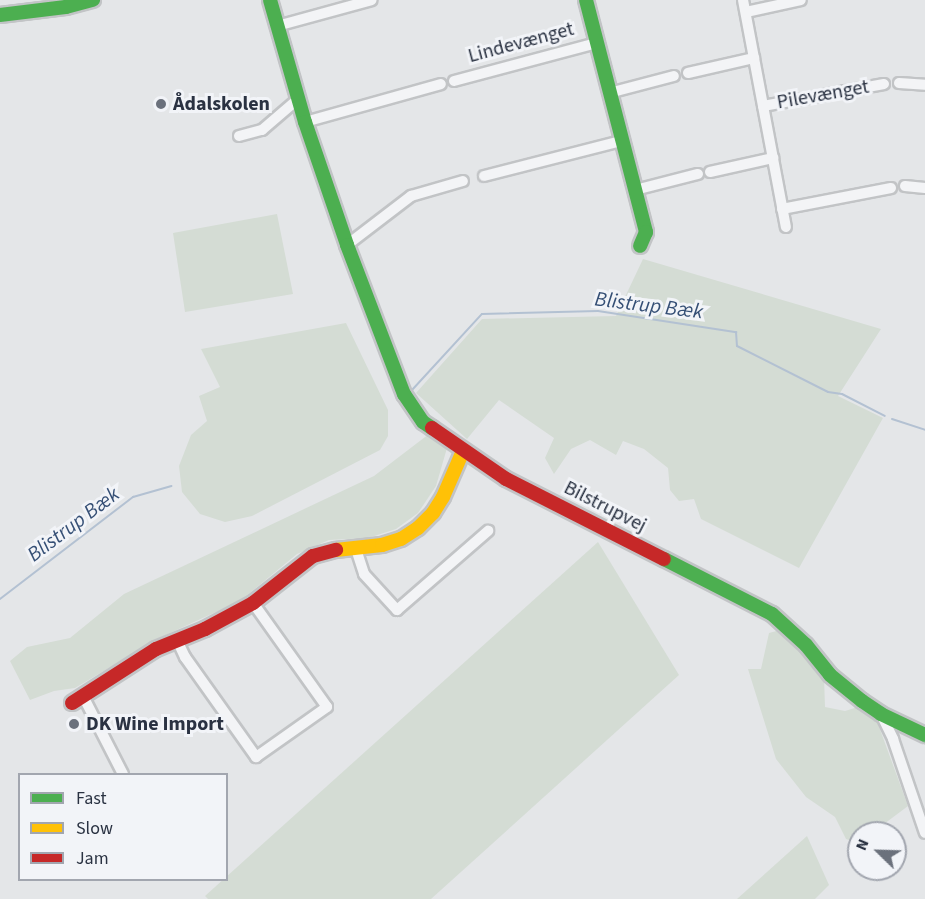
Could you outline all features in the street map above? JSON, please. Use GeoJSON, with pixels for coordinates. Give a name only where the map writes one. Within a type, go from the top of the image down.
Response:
{"type":"FeatureCollection","features":[{"type":"Feature","properties":{"kind":"street"},"geometry":{"type":"LineString","coordinates":[[0,15],[66,7],[93,0]]}},
{"type":"Feature","properties":{"kind":"street","name":"Bilstrupvej"},"geometry":{"type":"LineString","coordinates":[[270,0],[305,122],[347,245],[404,394],[423,422],[463,451],[516,484],[772,614],[806,645],[831,675],[881,714],[925,735]]}},
{"type":"Feature","properties":{"kind":"street"},"geometry":{"type":"LineString","coordinates":[[277,26],[372,0]]}},
{"type":"Feature","properties":{"kind":"street","name":"Lindevænget"},"geometry":{"type":"LineString","coordinates":[[588,0],[609,93],[646,232],[640,246]]}},
{"type":"Feature","properties":{"kind":"street","name":"Pilevænget"},"geometry":{"type":"LineString","coordinates":[[743,0],[786,227]]}},
{"type":"Feature","properties":{"kind":"street"},"geometry":{"type":"LineString","coordinates":[[746,12],[801,0]]}},
{"type":"Feature","properties":{"kind":"street","name":"Lindevænget"},"geometry":{"type":"LineString","coordinates":[[454,81],[597,43]]}},
{"type":"Feature","properties":{"kind":"street"},"geometry":{"type":"LineString","coordinates":[[688,73],[754,58]]}},
{"type":"Feature","properties":{"kind":"street"},"geometry":{"type":"LineString","coordinates":[[609,93],[674,76]]}},
{"type":"Feature","properties":{"kind":"street"},"geometry":{"type":"LineString","coordinates":[[305,122],[441,84]]}},
{"type":"Feature","properties":{"kind":"street","name":"Pilevænget"},"geometry":{"type":"LineString","coordinates":[[763,106],[884,84]]}},
{"type":"Feature","properties":{"kind":"street"},"geometry":{"type":"LineString","coordinates":[[899,84],[925,85]]}},
{"type":"Feature","properties":{"kind":"street"},"geometry":{"type":"LineString","coordinates":[[239,136],[262,130],[298,99]]}},
{"type":"Feature","properties":{"kind":"street"},"geometry":{"type":"LineString","coordinates":[[484,176],[621,141]]}},
{"type":"Feature","properties":{"kind":"street"},"geometry":{"type":"LineString","coordinates":[[710,172],[773,158]]}},
{"type":"Feature","properties":{"kind":"street"},"geometry":{"type":"LineString","coordinates":[[634,190],[698,174]]}},
{"type":"Feature","properties":{"kind":"street"},"geometry":{"type":"LineString","coordinates":[[347,245],[411,196],[463,182]]}},
{"type":"Feature","properties":{"kind":"street"},"geometry":{"type":"LineString","coordinates":[[905,186],[925,188]]}},
{"type":"Feature","properties":{"kind":"street"},"geometry":{"type":"LineString","coordinates":[[782,209],[891,188]]}},
{"type":"Feature","properties":{"kind":"street"},"geometry":{"type":"LineString","coordinates":[[122,773],[78,700],[136,661],[177,640],[205,629],[253,603],[300,564],[314,556],[328,551],[382,546],[418,528],[433,513],[443,497],[463,451]]}},
{"type":"Feature","properties":{"kind":"street"},"geometry":{"type":"LineString","coordinates":[[356,549],[364,574],[397,610],[488,531]]}},
{"type":"Feature","properties":{"kind":"street"},"geometry":{"type":"LineString","coordinates":[[177,640],[185,657],[256,757],[327,707],[253,603]]}},
{"type":"Feature","properties":{"kind":"street"},"geometry":{"type":"LineString","coordinates":[[881,714],[893,739],[925,833]]}},
{"type":"Feature","properties":{"kind":"shaded area"},"geometry":{"type":"Polygon","coordinates":[[[277,214],[293,294],[185,312],[173,233],[277,214]]]}},
{"type":"Feature","properties":{"kind":"shaded area"},"geometry":{"type":"Polygon","coordinates":[[[643,259],[881,329],[838,396],[883,418],[799,568],[701,519],[694,499],[679,501],[670,490],[668,468],[644,449],[623,441],[616,455],[590,440],[571,449],[554,474],[545,458],[554,438],[499,400],[467,439],[416,393],[482,319],[616,316],[643,259]]]}},
{"type":"Feature","properties":{"kind":"shaded area"},"geometry":{"type":"Polygon","coordinates":[[[346,323],[388,410],[388,436],[380,450],[252,516],[225,522],[200,514],[182,492],[179,466],[191,435],[207,421],[199,396],[220,387],[201,349],[346,323]]]}},
{"type":"Feature","properties":{"kind":"shaded area"},"geometry":{"type":"Polygon","coordinates":[[[429,434],[447,448],[436,486],[418,513],[396,529],[368,538],[329,540],[297,554],[240,601],[159,638],[75,688],[54,691],[30,700],[10,661],[27,647],[70,638],[124,594],[374,476],[429,434]]]}},
{"type":"Feature","properties":{"kind":"shaded area"},"geometry":{"type":"Polygon","coordinates":[[[598,542],[679,675],[431,899],[208,899],[205,896],[222,881],[228,881],[228,875],[598,542]]]}},
{"type":"Feature","properties":{"kind":"shaded area"},"geometry":{"type":"Polygon","coordinates":[[[784,629],[824,677],[825,707],[845,711],[858,707],[878,724],[908,806],[888,821],[847,821],[846,839],[835,817],[806,797],[776,759],[748,669],[761,669],[769,633],[784,629]]]}},
{"type":"Feature","properties":{"kind":"shaded area"},"geometry":{"type":"Polygon","coordinates":[[[807,836],[829,885],[815,899],[737,899],[807,836]]]}},
{"type":"Feature","properties":{"kind":"waterway","name":"Blistrup Bæk"},"geometry":{"type":"LineString","coordinates":[[412,390],[482,314],[598,311],[736,332],[737,346],[828,392],[842,394],[885,416]]}},
{"type":"Feature","properties":{"kind":"waterway","name":"Blistrup Bæk"},"geometry":{"type":"LineString","coordinates":[[892,419],[925,430]]}},
{"type":"Feature","properties":{"kind":"waterway","name":"Blistrup Bæk"},"geometry":{"type":"LineString","coordinates":[[0,599],[133,497],[171,486]]}},
{"type":"Feature","properties":{"kind":"traffic: fast"},"geometry":{"type":"LineString","coordinates":[[0,15],[66,7],[93,0]]}},
{"type":"Feature","properties":{"kind":"traffic: fast"},"geometry":{"type":"LineString","coordinates":[[270,0],[305,122],[347,245],[404,394],[423,422],[432,428]]}},
{"type":"Feature","properties":{"kind":"traffic: fast"},"geometry":{"type":"LineString","coordinates":[[586,0],[646,232],[640,246]]}},
{"type":"Feature","properties":{"kind":"traffic: fast"},"geometry":{"type":"LineString","coordinates":[[664,559],[772,614],[806,645],[830,675],[862,701],[881,714],[925,735]]}},
{"type":"Feature","properties":{"kind":"traffic: slow"},"geometry":{"type":"LineString","coordinates":[[336,550],[382,545],[401,539],[418,528],[433,513],[443,497],[463,451]]}},
{"type":"Feature","properties":{"kind":"traffic: jam"},"geometry":{"type":"LineString","coordinates":[[432,428],[506,479],[664,559]]}},
{"type":"Feature","properties":{"kind":"traffic: jam"},"geometry":{"type":"LineString","coordinates":[[72,703],[156,649],[205,629],[253,603],[313,556],[336,550]]}},
{"type":"Feature","properties":{"kind":"place","name":"Ådalskolen"},"geometry":{"type":"Point","coordinates":[161,104]}},
{"type":"Feature","properties":{"kind":"place","name":"DK Wine Import"},"geometry":{"type":"Point","coordinates":[74,724]}}]}
